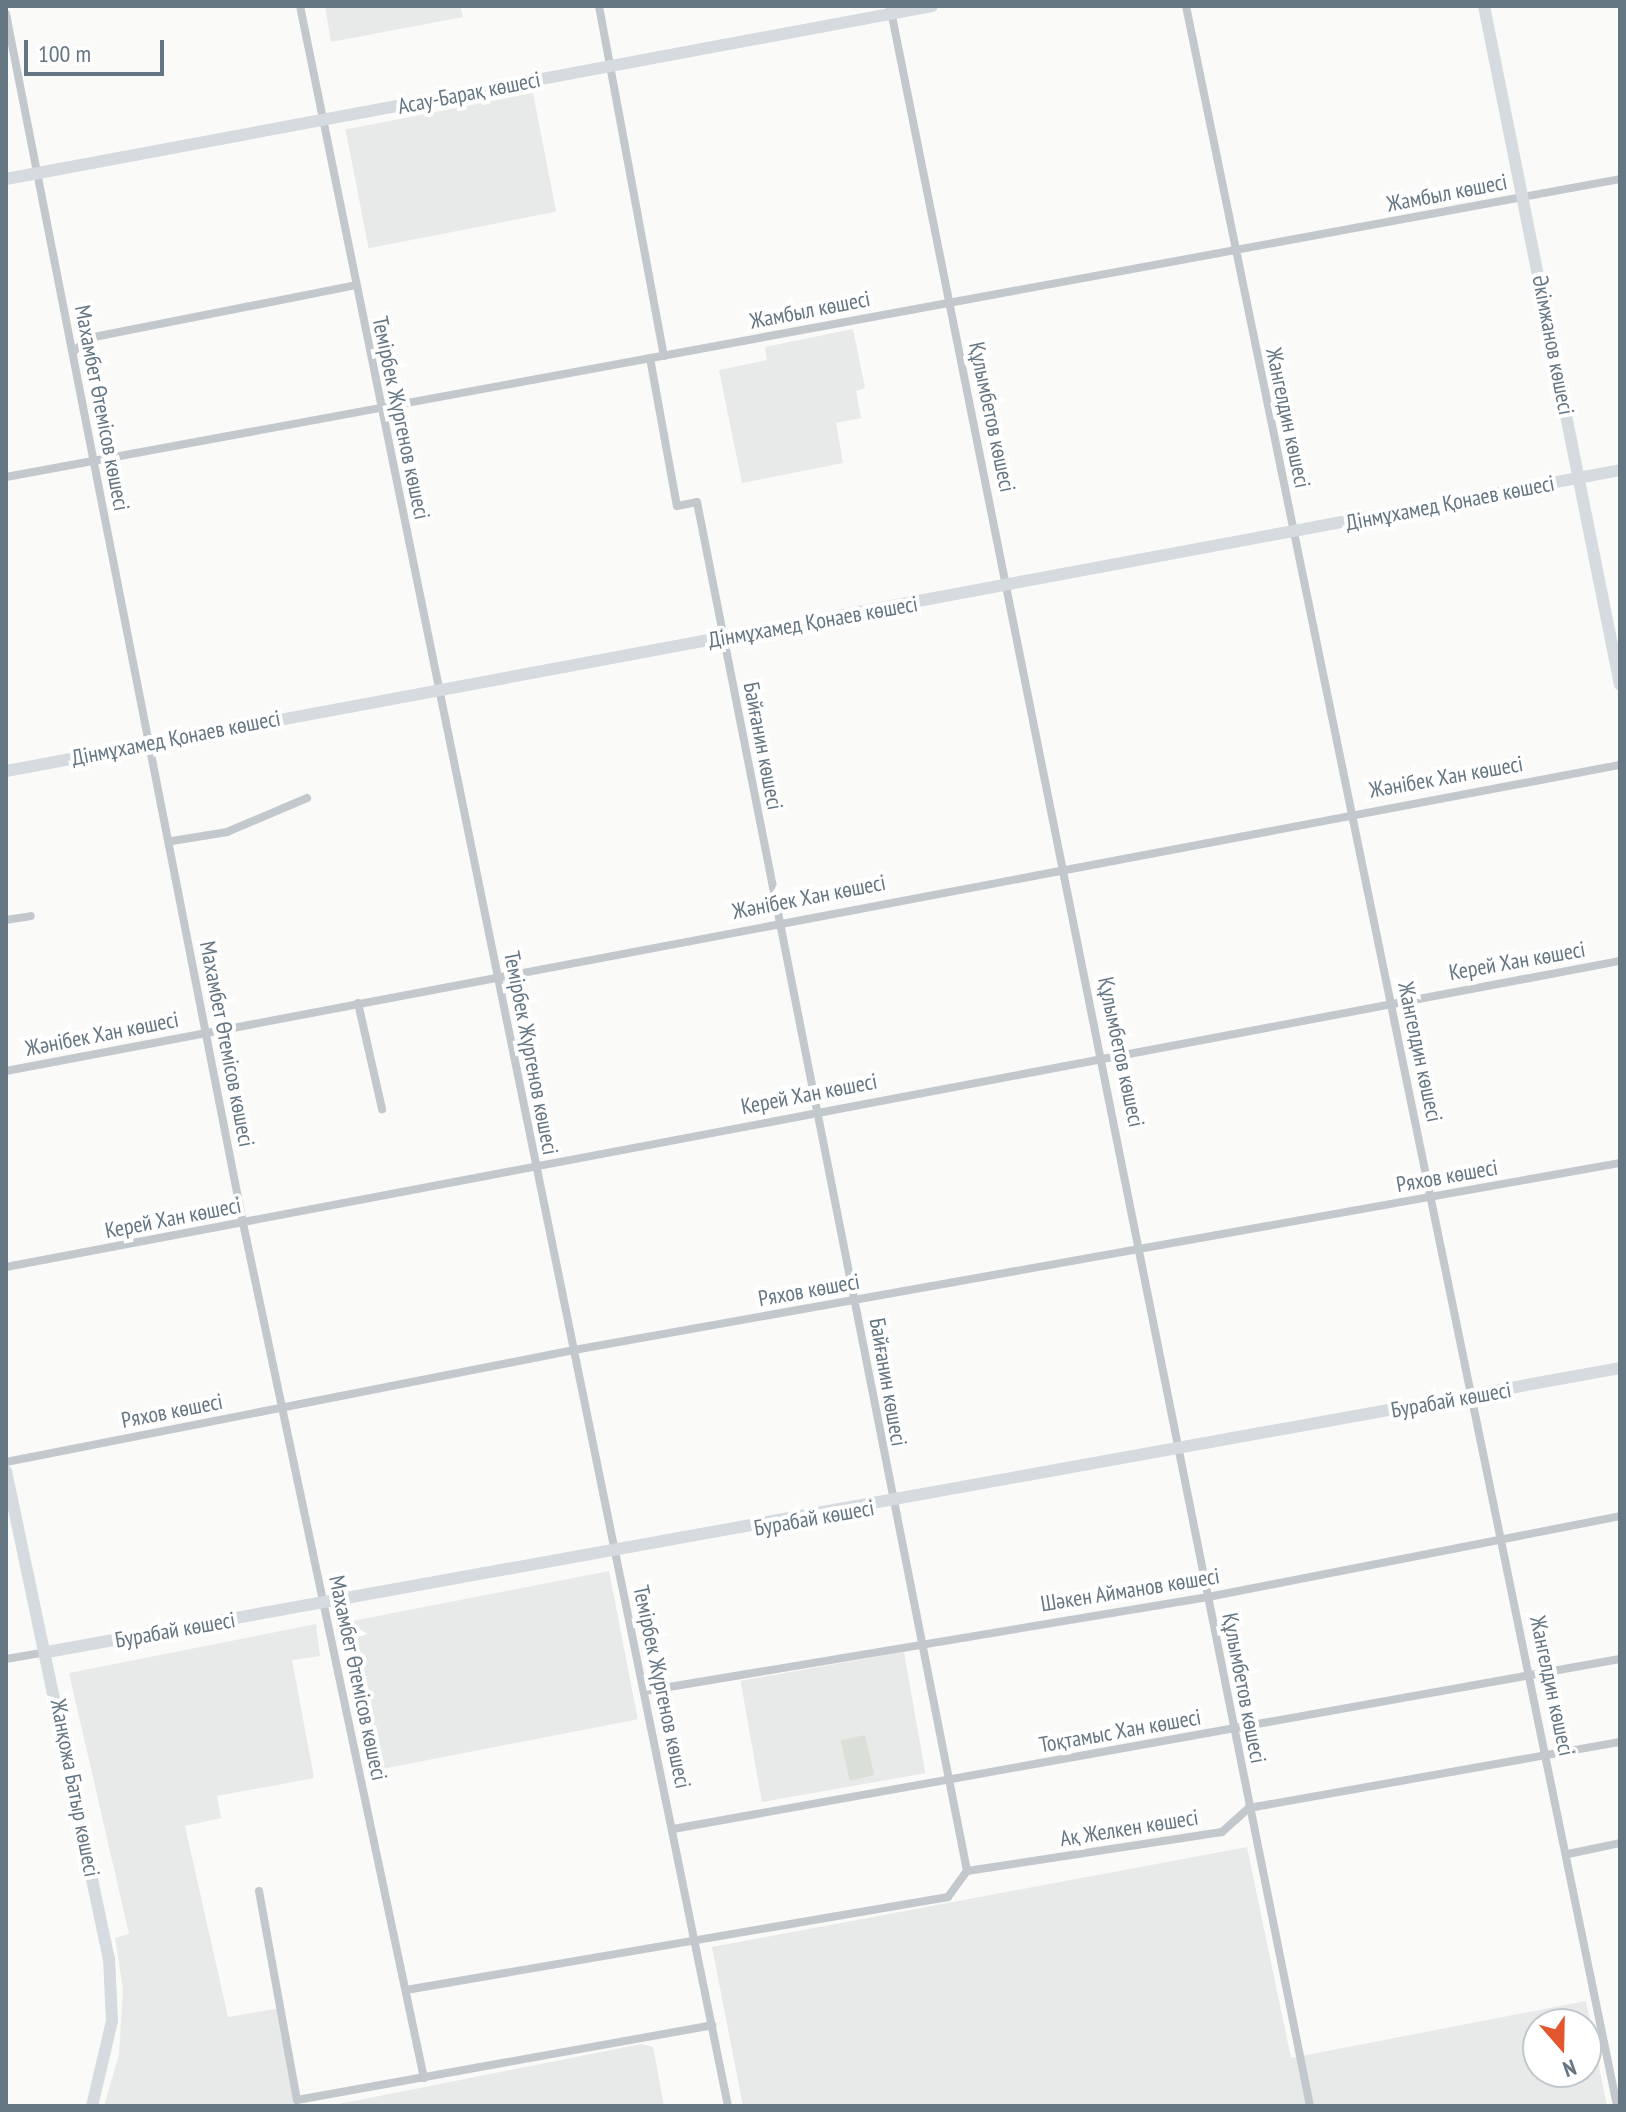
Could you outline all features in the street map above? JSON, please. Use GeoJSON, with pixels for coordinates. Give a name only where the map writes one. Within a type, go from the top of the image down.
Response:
{"type":"FeatureCollection","features":[{"type":"Feature","properties":{"kind":"street","name":"Темірбек Жүргенов көшесі"},"geometry":{"type":"LineString","coordinates":[[300,6],[728,2106]]}},
{"type":"Feature","properties":{"kind":"street"},"geometry":{"type":"LineString","coordinates":[[599,6],[664,356]]}},
{"type":"Feature","properties":{"kind":"street","name":"Асау-Барақ көшесі"},"geometry":{"type":"LineString","coordinates":[[6,179],[609,67],[891,10],[932,6]]}},
{"type":"Feature","properties":{"kind":"street","name":"Жангелдин көшесі"},"geometry":{"type":"LineString","coordinates":[[1186,6],[1474,1395],[1500,1538],[1533,1675],[1617,2106]]}},
{"type":"Feature","properties":{"kind":"street","name":"Әкімжанов көшесі"},"geometry":{"type":"LineString","coordinates":[[1484,6],[1620,685]]}},
{"type":"Feature","properties":{"kind":"street","name":"Құлымбетов көшесі"},"geometry":{"type":"LineString","coordinates":[[891,10],[1143,1249],[1249,1808],[1310,2106]]}},
{"type":"Feature","properties":{"kind":"street","name":"Махамбет Өтемісов көшесі"},"geometry":{"type":"LineString","coordinates":[[6,14],[153,739],[205,1032],[243,1223],[424,2078]]}},
{"type":"Feature","properties":{"kind":"street","name":"Жамбыл көшесі"},"geometry":{"type":"LineString","coordinates":[[6,477],[1620,179]]}},
{"type":"Feature","properties":{"kind":"street"},"geometry":{"type":"LineString","coordinates":[[73,352],[89,338],[356,285]]}},
{"type":"Feature","properties":{"kind":"street","name":"Байғанин көшесі"},"geometry":{"type":"LineString","coordinates":[[650,358],[677,506],[697,502],[855,1300],[891,1505],[967,1871]]}},
{"type":"Feature","properties":{"kind":"street","name":"Дінмұхамед Қонаев көшесі"},"geometry":{"type":"LineString","coordinates":[[6,771],[153,739],[439,691],[1009,587],[1620,470]]}},
{"type":"Feature","properties":{"kind":"street","name":"Жәнібек Хан көшесі"},"geometry":{"type":"LineString","coordinates":[[6,1071],[1352,812],[1620,765]]}},
{"type":"Feature","properties":{"kind":"street"},"geometry":{"type":"LineString","coordinates":[[172,841],[227,832],[307,798]]}},
{"type":"Feature","properties":{"kind":"street"},"geometry":{"type":"LineString","coordinates":[[6,920],[31,916]]}},
{"type":"Feature","properties":{"kind":"street","name":"Керей Хан көшесі"},"geometry":{"type":"LineString","coordinates":[[6,1267],[1620,961]]}},
{"type":"Feature","properties":{"kind":"street"},"geometry":{"type":"LineString","coordinates":[[358,1003],[382,1109]]}},
{"type":"Feature","properties":{"kind":"street","name":"Ряхов көшесі"},"geometry":{"type":"LineString","coordinates":[[6,1462],[574,1350],[1620,1163]]}},
{"type":"Feature","properties":{"kind":"street","name":"Бурабай көшесі"},"geometry":{"type":"LineString","coordinates":[[6,1659],[891,1505],[1620,1368]]}},
{"type":"Feature","properties":{"kind":"street","name":"Жанқожа Батыр көшесі"},"geometry":{"type":"LineString","coordinates":[[6,1471],[47,1652],[109,1958],[112,2021],[92,2106]]}},
{"type":"Feature","properties":{"kind":"street","name":"Шәкен Айманов көшесі"},"geometry":{"type":"LineString","coordinates":[[645,1691],[921,1641],[1208,1597],[1620,1516]]}},
{"type":"Feature","properties":{"kind":"street","name":"Тоқтамыс Хан көшесі"},"geometry":{"type":"LineString","coordinates":[[673,1829],[1620,1659]]}},
{"type":"Feature","properties":{"kind":"street","name":"Ақ Желкен көшесі"},"geometry":{"type":"LineString","coordinates":[[967,1871],[1222,1832],[1249,1808],[1620,1742]]}},
{"type":"Feature","properties":{"kind":"street"},"geometry":{"type":"LineString","coordinates":[[1568,1854],[1620,1843]]}},
{"type":"Feature","properties":{"kind":"street"},"geometry":{"type":"LineString","coordinates":[[406,1990],[948,1897],[967,1871]]}},
{"type":"Feature","properties":{"kind":"street"},"geometry":{"type":"LineString","coordinates":[[259,1891],[297,2100],[712,2025]]}},
{"type":"Feature","properties":{"kind":"shaded area"},"geometry":{"type":"Polygon","coordinates":[[[325,6],[460,6],[463,17],[331,42],[325,6]]]}},
{"type":"Feature","properties":{"kind":"shaded area"},"geometry":{"type":"Polygon","coordinates":[[[533,93],[556,212],[369,248],[346,129],[533,93]]]}},
{"type":"Feature","properties":{"kind":"shaded area"},"geometry":{"type":"Polygon","coordinates":[[[853,329],[865,388],[856,391],[861,418],[836,423],[843,463],[742,483],[719,370],[767,360],[765,347],[853,329]]]}},
{"type":"Feature","properties":{"kind":"shaded area"},"geometry":{"type":"Polygon","coordinates":[[[609,1571],[638,1719],[376,1770],[347,1622],[609,1571]]]}},
{"type":"Feature","properties":{"kind":"shaded area"},"geometry":{"type":"Polygon","coordinates":[[[316,1624],[320,1656],[292,1660],[314,1778],[217,1796],[221,1818],[185,1826],[228,2017],[281,2008],[298,2106],[104,2106],[119,2055],[123,1989],[115,1938],[129,1934],[69,1673],[316,1624]]]}},
{"type":"Feature","properties":{"kind":"shaded area"},"geometry":{"type":"Polygon","coordinates":[[[904,1652],[925,1773],[762,1802],[741,1681],[904,1652]]]}},
{"type":"Feature","properties":{"kind":"shaded area"},"geometry":{"type":"Polygon","coordinates":[[[865,1735],[874,1775],[850,1781],[841,1741],[865,1735]]]}},
{"type":"Feature","properties":{"kind":"shaded area"},"geometry":{"type":"Polygon","coordinates":[[[1247,1847],[1291,2058],[1522,2013],[1522,2088],[1602,2088],[1602,2081],[1607,2106],[743,2106],[712,1947],[1247,1847]]]}},
{"type":"Feature","properties":{"kind":"shaded area"},"geometry":{"type":"Polygon","coordinates":[[[1586,2001],[1587,2008],[1550,2008],[1586,2001]]]}},
{"type":"Feature","properties":{"kind":"shaded area"},"geometry":{"type":"Polygon","coordinates":[[[641,2044],[653,2047],[664,2106],[329,2106],[641,2044]]]}}]}
